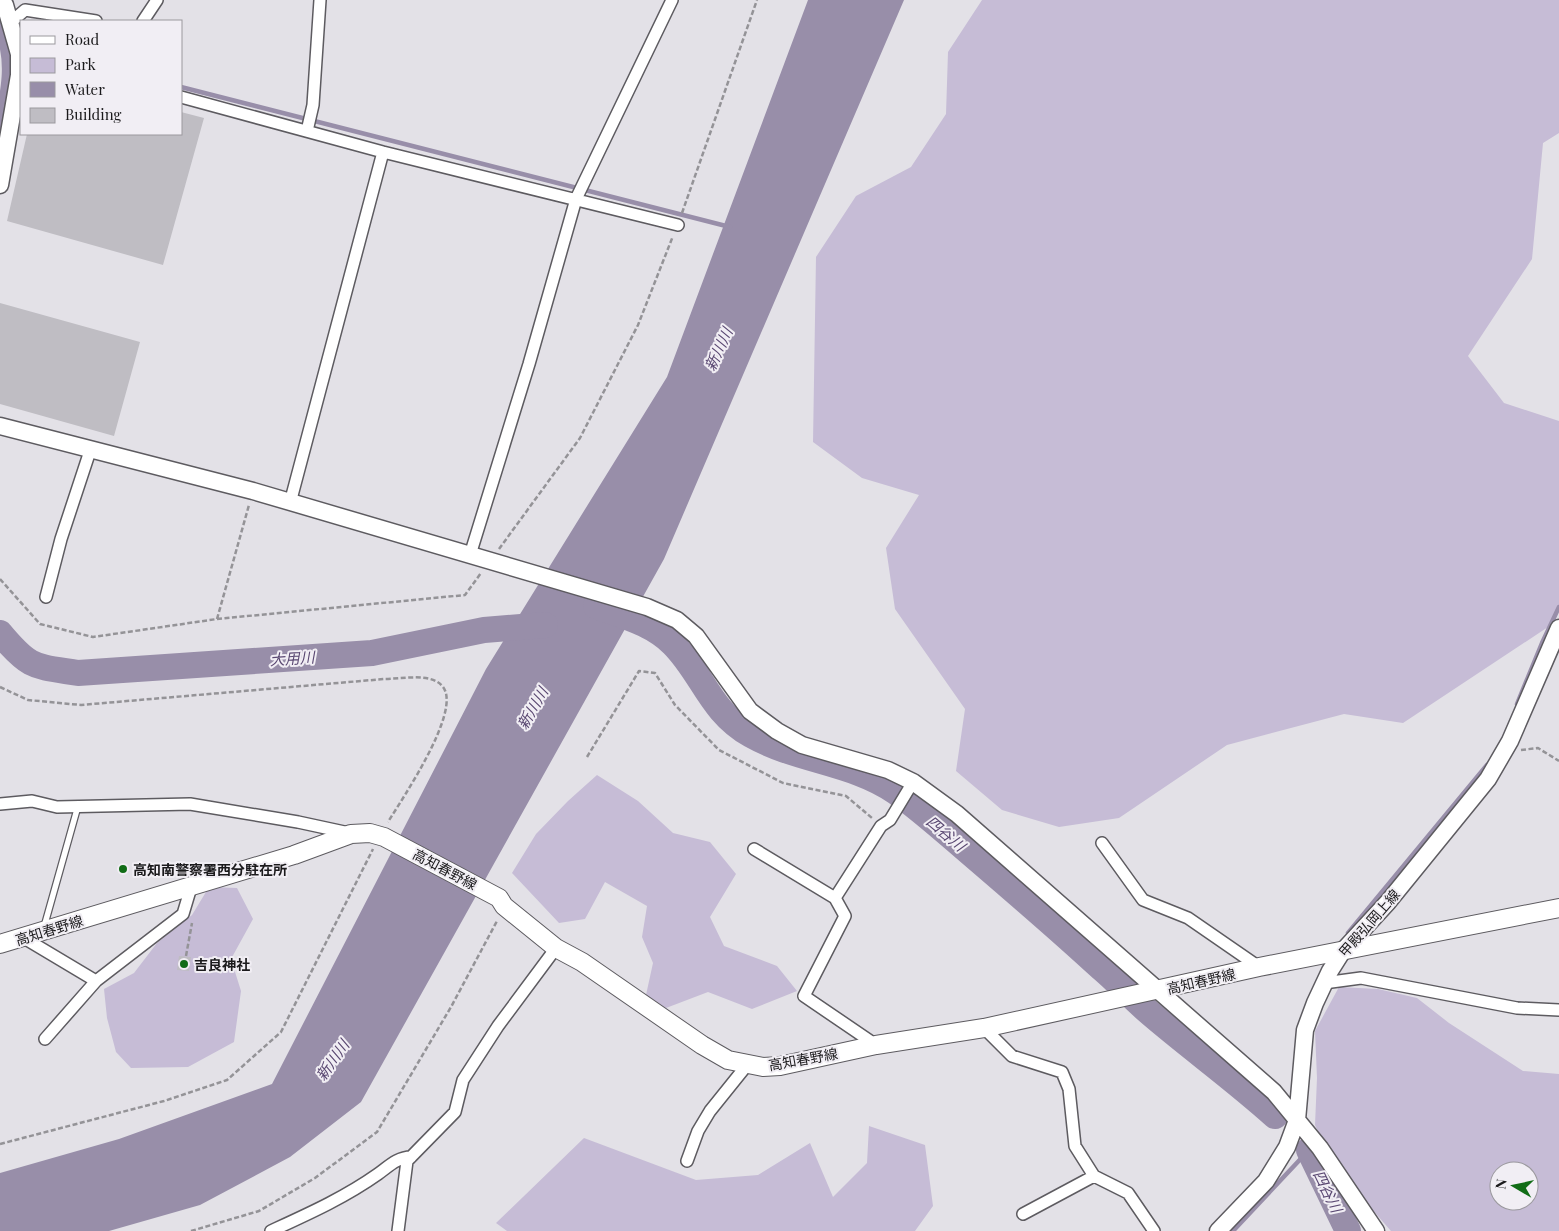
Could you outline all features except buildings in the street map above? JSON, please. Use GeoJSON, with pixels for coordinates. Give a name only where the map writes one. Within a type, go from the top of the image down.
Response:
{"type":"FeatureCollection","features":[{"type":"Feature","properties":{"kind":"main road","name":"高知春野線"},"geometry":{"type":"LineString","coordinates":[[0,944],[35,935],[192,884],[294,855],[351,834],[370,833],[384,837],[502,902],[556,948],[582,962],[702,1045],[728,1060],[762,1067],[780,1066],[876,1045],[984,1028],[1151,993],[1260,967],[1559,908]]}},
{"type":"Feature","properties":{"kind":"street"},"geometry":{"type":"LineString","coordinates":[[144,20],[157,0]]}},
{"type":"Feature","properties":{"kind":"street"},"geometry":{"type":"LineString","coordinates":[[307,131],[312,105],[320,0]]}},
{"type":"Feature","properties":{"kind":"street"},"geometry":{"type":"LineString","coordinates":[[470,555],[529,364],[576,199],[672,0]]}},
{"type":"Feature","properties":{"kind":"street"},"geometry":{"type":"LineString","coordinates":[[0,185],[19,75],[20,54],[6,18],[25,10],[90,20]]}},
{"type":"Feature","properties":{"kind":"street"},"geometry":{"type":"LineString","coordinates":[[182,98],[383,152],[678,225]]}},
{"type":"Feature","properties":{"kind":"street"},"geometry":{"type":"LineString","coordinates":[[290,502],[383,152]]}},
{"type":"Feature","properties":{"kind":"street"},"geometry":{"type":"LineString","coordinates":[[0,426],[92,448],[253,491],[646,607],[677,620],[696,636],[750,711],[777,731],[802,745],[888,770],[910,788],[957,814],[1151,993],[1274,1092],[1320,1148],[1376,1231]]}},
{"type":"Feature","properties":{"kind":"street"},"geometry":{"type":"LineString","coordinates":[[46,597],[61,539],[92,448]]}},
{"type":"Feature","properties":{"kind":"street","name":"甲殿弘岡上線"},"geometry":{"type":"LineString","coordinates":[[1218,1231],[1266,1181],[1287,1147],[1297,1120],[1305,1030],[1324,983],[1342,952],[1388,902],[1488,779],[1504,751],[1559,628]]}},
{"type":"Feature","properties":{"kind":"street"},"geometry":{"type":"LineString","coordinates":[[836,898],[910,788]]}},
{"type":"Feature","properties":{"kind":"street"},"geometry":{"type":"LineString","coordinates":[[0,804],[32,800],[58,806],[190,804],[298,822],[351,834]]}},
{"type":"Feature","properties":{"kind":"street"},"geometry":{"type":"LineString","coordinates":[[1102,843],[1143,900],[1188,918],[1260,967]]}},
{"type":"Feature","properties":{"kind":"street"},"geometry":{"type":"LineString","coordinates":[[754,849],[836,898],[845,916],[804,996],[876,1045]]}},
{"type":"Feature","properties":{"kind":"street"},"geometry":{"type":"LineString","coordinates":[[45,1039],[96,982],[184,914],[192,884]]}},
{"type":"Feature","properties":{"kind":"street"},"geometry":{"type":"LineString","coordinates":[[35,935],[29,941],[96,982]]}},
{"type":"Feature","properties":{"kind":"street"},"geometry":{"type":"LineString","coordinates":[[398,1231],[407,1161],[455,1112],[463,1080],[498,1026],[556,948]]}},
{"type":"Feature","properties":{"kind":"street"},"geometry":{"type":"LineString","coordinates":[[1324,983],[1361,978],[1517,1008],[1559,1010]]}},
{"type":"Feature","properties":{"kind":"street"},"geometry":{"type":"LineString","coordinates":[[984,1028],[1012,1056],[1062,1072],[1070,1089],[1075,1146],[1094,1176],[1128,1193],[1138,1206],[1148,1230]]}},
{"type":"Feature","properties":{"kind":"street"},"geometry":{"type":"LineString","coordinates":[[687,1161],[698,1131],[710,1111],[747,1065]]}},
{"type":"Feature","properties":{"kind":"street"},"geometry":{"type":"LineString","coordinates":[[271,1231],[326,1206],[365,1183],[402,1157],[411,1157]]}},
{"type":"Feature","properties":{"kind":"street"},"geometry":{"type":"LineString","coordinates":[[1023,1214],[1094,1176]]}},
{"type":"Feature","properties":{"kind":"lane"},"geometry":{"type":"LineString","coordinates":[[35,935],[78,806]]}},
{"type":"Feature","properties":{"kind":"path"},"geometry":{"type":"LineString","coordinates":[[683,209],[757,0]]}},
{"type":"Feature","properties":{"kind":"path"},"geometry":{"type":"LineString","coordinates":[[0,579],[40,624],[94,637],[217,619],[465,595],[580,438],[638,325],[678,225]]}},
{"type":"Feature","properties":{"kind":"path"},"geometry":{"type":"LineString","coordinates":[[217,619],[253,491]]}},
{"type":"Feature","properties":{"kind":"path"},"geometry":{"type":"LineString","coordinates":[[587,757],[639,671],[655,673],[675,706],[720,750],[783,782],[846,796],[886,823]]}},
{"type":"Feature","properties":{"kind":"path"},"geometry":{"type":"LineString","coordinates":[[1504,751],[1538,748],[1559,761]]}},
{"type":"Feature","properties":{"kind":"path"},"geometry":{"type":"LineString","coordinates":[[191,1231],[259,1211],[315,1178],[377,1132],[452,1007],[502,902]]}},
{"type":"Feature","properties":{"kind":"green space"},"geometry":{"type":"Polygon","coordinates":[[[982,0],[1559,0],[1559,133],[1543,143],[1532,259],[1468,356],[1504,403],[1559,421],[1559,610],[1551,625],[1403,723],[1344,714],[1227,745],[1119,818],[1059,827],[1002,810],[956,771],[965,709],[895,609],[886,548],[919,495],[862,478],[813,442],[816,257],[856,196],[911,167],[946,114],[948,52],[982,0]]]}},
{"type":"Feature","properties":{"kind":"green space"},"geometry":{"type":"Polygon","coordinates":[[[597,775],[638,801],[673,833],[710,842],[736,874],[710,917],[724,946],[777,966],[797,991],[752,1009],[708,992],[666,1008],[646,995],[653,963],[642,937],[647,906],[605,882],[585,919],[559,923],[512,873],[536,834],[597,775]]]}},
{"type":"Feature","properties":{"kind":"green space"},"geometry":{"type":"Polygon","coordinates":[[[209,887],[237,888],[253,919],[231,959],[241,991],[234,1042],[188,1067],[131,1068],[116,1052],[107,1018],[104,989],[134,973],[157,943],[192,915],[209,887]]]}},
{"type":"Feature","properties":{"kind":"green space"},"geometry":{"type":"Polygon","coordinates":[[[1339,987],[1378,989],[1417,998],[1449,1023],[1523,1071],[1559,1074],[1559,1231],[1391,1231],[1335,1167],[1315,1125],[1317,1078],[1315,1031],[1339,987]]]}},
{"type":"Feature","properties":{"kind":"green space"},"geometry":{"type":"Polygon","coordinates":[[[869,1126],[925,1145],[933,1206],[915,1231],[507,1231],[496,1223],[584,1138],[696,1180],[758,1175],[810,1143],[833,1197],[867,1163],[869,1126]]]}},
{"type":"Feature","properties":{"kind":"water","name":"新川川"},"geometry":{"type":"Polygon","coordinates":[[[808,0],[904,0],[664,559],[361,1102],[290,1157],[200,1205],[109,1231],[0,1231],[0,1173],[119,1139],[272,1084],[486,669],[667,377],[808,0]]]}},
{"type":"Feature","properties":{"kind":"waterway"},"geometry":{"type":"LineString","coordinates":[[0,26],[5,39],[9,65],[8,92],[0,132]]}},
{"type":"Feature","properties":{"kind":"waterway"},"geometry":{"type":"LineString","coordinates":[[182,87],[730,227]]}},
{"type":"Feature","properties":{"kind":"waterway","name":"四谷川"},"geometry":{"type":"LineString","coordinates":[[596,606],[647,625],[665,637],[683,656],[716,704],[737,726],[751,735],[787,751],[862,774],[896,792],[937,824],[1039,912],[1151,1014],[1275,1116]]}},
{"type":"Feature","properties":{"kind":"waterway"},"geometry":{"type":"LineString","coordinates":[[1517,704],[1559,607]]}},
{"type":"Feature","properties":{"kind":"waterway","name":"大用川"},"geometry":{"type":"LineString","coordinates":[[0,633],[26,660],[42,667],[78,673],[372,653],[484,630],[545,625]]}},
{"type":"Feature","properties":{"kind":"waterway"},"geometry":{"type":"LineString","coordinates":[[1348,933],[1487,765]]}},
{"type":"Feature","properties":{"kind":"waterway"},"geometry":{"type":"LineString","coordinates":[[1233,1231],[1309,1150]]}},
{"type":"Feature","properties":{"kind":"waterway","name":"四谷川"},"geometry":{"type":"LineString","coordinates":[[1309,1150],[1348,1231]]}},
{"type":"Feature","properties":{"kind":"place","name":"高知南警察署西分駐在所"},"geometry":{"type":"Point","coordinates":[123,869]}},
{"type":"Feature","properties":{"kind":"place","name":"吉良神社"},"geometry":{"type":"Point","coordinates":[184,964]}}]}
